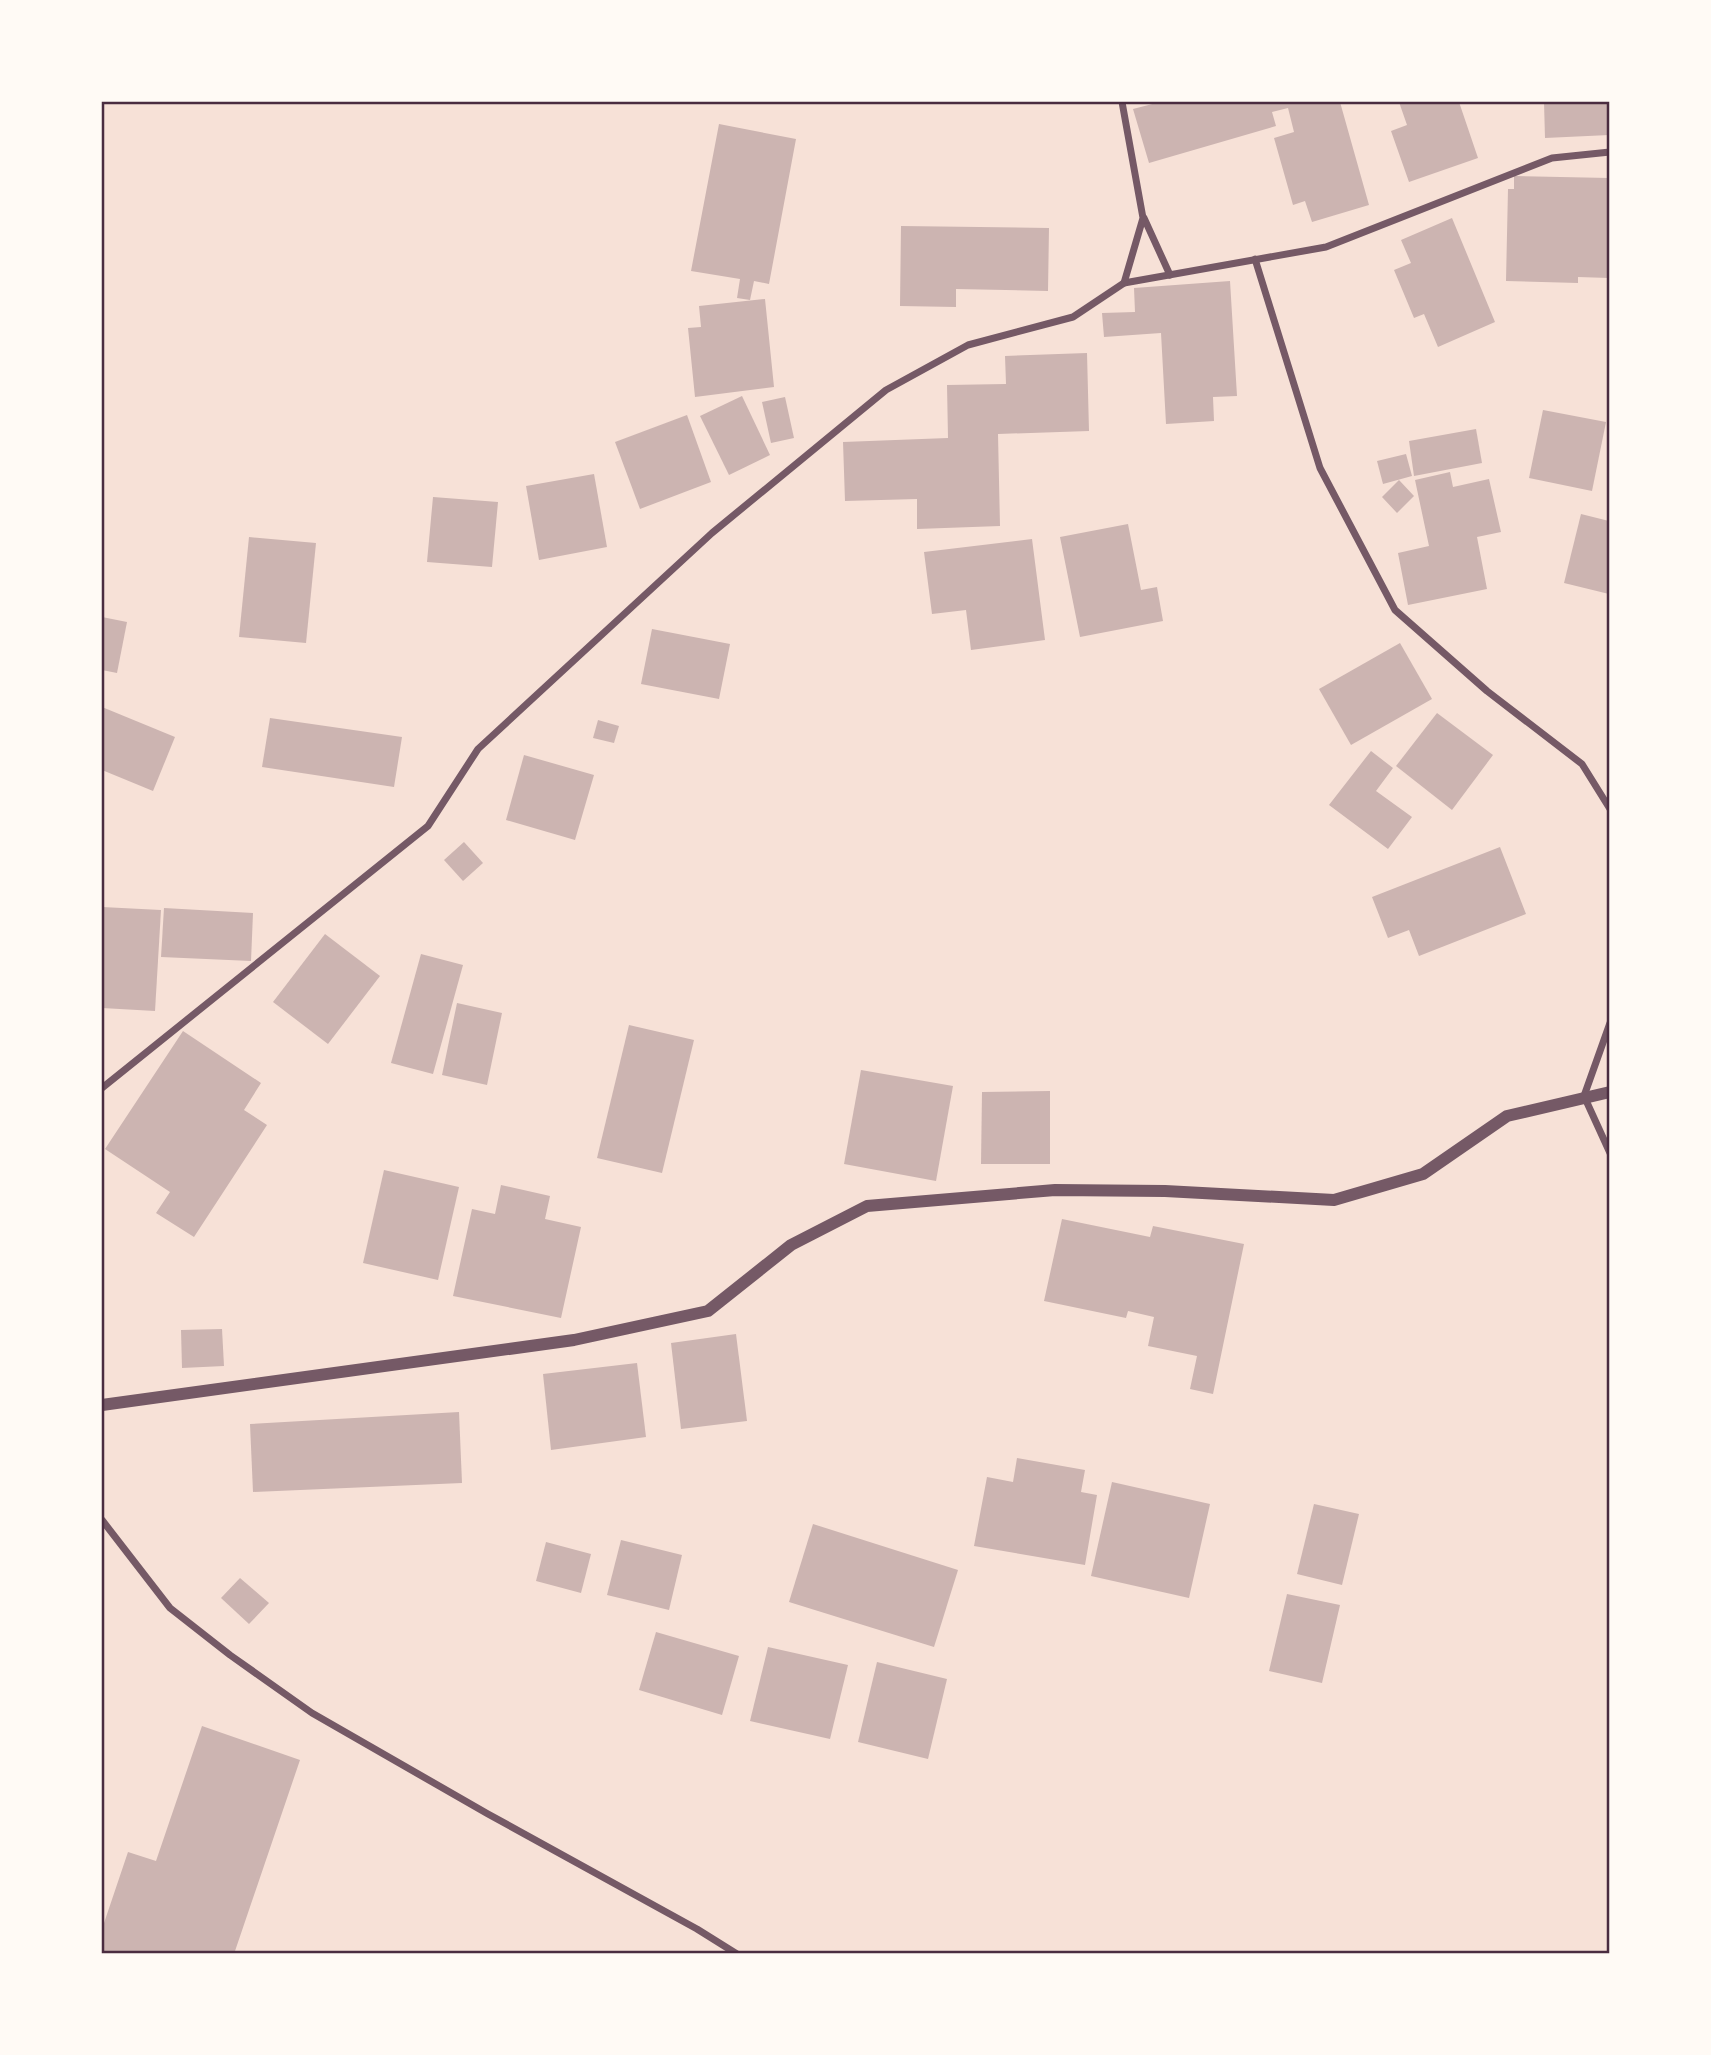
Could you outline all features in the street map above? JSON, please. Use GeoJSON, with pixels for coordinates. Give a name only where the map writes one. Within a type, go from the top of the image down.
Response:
{"type":"FeatureCollection","features":[{"type":"Feature","properties":{"kind":"street"},"geometry":{"type":"LineString","coordinates":[[1122,102],[1143,218],[1170,275]]}},
{"type":"Feature","properties":{"kind":"street"},"geometry":{"type":"LineString","coordinates":[[102,1088],[428,826],[478,750],[712,533],[886,390],[968,345],[1073,317],[1124,283],[1326,247],[1552,158],[1609,152]]}},
{"type":"Feature","properties":{"kind":"street"},"geometry":{"type":"LineString","coordinates":[[1124,283],[1143,218]]}},
{"type":"Feature","properties":{"kind":"street"},"geometry":{"type":"LineString","coordinates":[[1255,259],[1320,468],[1395,610],[1487,691],[1581,764],[1609,809]]}},
{"type":"Feature","properties":{"kind":"street"},"geometry":{"type":"LineString","coordinates":[[1609,1023],[1584,1096],[1609,1153]]}},
{"type":"Feature","properties":{"kind":"street"},"geometry":{"type":"LineString","coordinates":[[102,1405],[574,1340],[708,1311],[791,1244],[867,1206],[1055,1190],[1166,1191],[1334,1200],[1423,1174],[1507,1116],[1609,1092]]}},
{"type":"Feature","properties":{"kind":"street"},"geometry":{"type":"LineString","coordinates":[[102,1520],[170,1608],[230,1656],[312,1713],[737,1954]]}},
{"type":"Feature","properties":{"kind":"building"},"geometry":{"type":"Polygon","coordinates":[[[1160,102],[1340,102],[1369,205],[1312,222],[1305,201],[1293,205],[1274,138],[1294,132],[1288,108],[1272,112],[1276,126],[1149,163],[1133,109],[1160,102]]]}},
{"type":"Feature","properties":{"kind":"building"},"geometry":{"type":"Polygon","coordinates":[[[1399,102],[1459,102],[1478,158],[1409,182],[1391,131],[1407,125],[1399,102]]]}},
{"type":"Feature","properties":{"kind":"building"},"geometry":{"type":"Polygon","coordinates":[[[1544,102],[1609,102],[1609,135],[1545,138],[1544,102]]]}},
{"type":"Feature","properties":{"kind":"building"},"geometry":{"type":"Polygon","coordinates":[[[719,124],[796,139],[769,284],[754,281],[750,300],[737,298],[740,279],[691,271],[719,124]]]}},
{"type":"Feature","properties":{"kind":"building"},"geometry":{"type":"Polygon","coordinates":[[[1514,176],[1609,178],[1609,278],[1578,277],[1578,283],[1506,281],[1508,189],[1514,189],[1514,176]]]}},
{"type":"Feature","properties":{"kind":"building"},"geometry":{"type":"Polygon","coordinates":[[[1452,218],[1495,322],[1438,347],[1424,314],[1414,318],[1394,270],[1411,263],[1401,240],[1452,218]]]}},
{"type":"Feature","properties":{"kind":"building"},"geometry":{"type":"Polygon","coordinates":[[[901,226],[1049,228],[1048,291],[956,289],[956,307],[900,306],[901,226]]]}},
{"type":"Feature","properties":{"kind":"building"},"geometry":{"type":"Polygon","coordinates":[[[1230,281],[1237,396],[1213,397],[1214,421],[1166,424],[1161,333],[1104,337],[1102,313],[1135,312],[1134,288],[1230,281]]]}},
{"type":"Feature","properties":{"kind":"building"},"geometry":{"type":"Polygon","coordinates":[[[765,299],[774,387],[695,397],[688,328],[701,327],[699,306],[765,299]]]}},
{"type":"Feature","properties":{"kind":"building"},"geometry":{"type":"Polygon","coordinates":[[[1087,353],[1089,431],[998,434],[1000,526],[917,529],[917,499],[845,501],[843,442],[948,438],[947,385],[1006,384],[1005,356],[1087,353]]]}},
{"type":"Feature","properties":{"kind":"building"},"geometry":{"type":"Polygon","coordinates":[[[742,396],[770,455],[729,475],[700,416],[742,396]]]}},
{"type":"Feature","properties":{"kind":"building"},"geometry":{"type":"Polygon","coordinates":[[[785,397],[794,438],[771,443],[762,402],[785,397]]]}},
{"type":"Feature","properties":{"kind":"building"},"geometry":{"type":"Polygon","coordinates":[[[1543,410],[1606,422],[1592,491],[1529,478],[1543,410]]]}},
{"type":"Feature","properties":{"kind":"building"},"geometry":{"type":"Polygon","coordinates":[[[687,415],[711,482],[640,509],[615,442],[687,415]]]}},
{"type":"Feature","properties":{"kind":"building"},"geometry":{"type":"Polygon","coordinates":[[[1476,429],[1482,463],[1414,476],[1409,441],[1476,429]]]}},
{"type":"Feature","properties":{"kind":"building"},"geometry":{"type":"Polygon","coordinates":[[[1406,454],[1412,476],[1383,484],[1377,461],[1406,454]]]}},
{"type":"Feature","properties":{"kind":"building"},"geometry":{"type":"Polygon","coordinates":[[[1450,472],[1453,487],[1489,479],[1501,532],[1477,537],[1487,589],[1408,605],[1398,553],[1429,546],[1415,480],[1450,472]]]}},
{"type":"Feature","properties":{"kind":"building"},"geometry":{"type":"Polygon","coordinates":[[[594,474],[607,547],[539,560],[526,486],[594,474]]]}},
{"type":"Feature","properties":{"kind":"building"},"geometry":{"type":"Polygon","coordinates":[[[1399,480],[1414,496],[1397,513],[1382,497],[1399,480]]]}},
{"type":"Feature","properties":{"kind":"building"},"geometry":{"type":"Polygon","coordinates":[[[433,497],[498,502],[492,567],[427,562],[433,497]]]}},
{"type":"Feature","properties":{"kind":"building"},"geometry":{"type":"Polygon","coordinates":[[[1581,514],[1609,521],[1609,594],[1564,583],[1581,514]]]}},
{"type":"Feature","properties":{"kind":"building"},"geometry":{"type":"Polygon","coordinates":[[[1128,524],[1141,590],[1157,587],[1163,621],[1080,637],[1060,537],[1128,524]]]}},
{"type":"Feature","properties":{"kind":"building"},"geometry":{"type":"Polygon","coordinates":[[[249,537],[316,543],[306,643],[239,637],[249,537]]]}},
{"type":"Feature","properties":{"kind":"building"},"geometry":{"type":"Polygon","coordinates":[[[1032,539],[1045,640],[971,650],[966,610],[932,614],[924,552],[1032,539]]]}},
{"type":"Feature","properties":{"kind":"building"},"geometry":{"type":"Polygon","coordinates":[[[102,617],[127,622],[117,673],[102,670],[102,617]]]}},
{"type":"Feature","properties":{"kind":"building"},"geometry":{"type":"Polygon","coordinates":[[[652,629],[730,644],[719,699],[641,684],[652,629]]]}},
{"type":"Feature","properties":{"kind":"building"},"geometry":{"type":"Polygon","coordinates":[[[1400,643],[1432,699],[1351,745],[1319,689],[1400,643]]]}},
{"type":"Feature","properties":{"kind":"building"},"geometry":{"type":"Polygon","coordinates":[[[102,707],[175,737],[153,791],[102,770],[102,707]]]}},
{"type":"Feature","properties":{"kind":"building"},"geometry":{"type":"Polygon","coordinates":[[[1437,713],[1493,755],[1452,810],[1396,766],[1437,713]]]}},
{"type":"Feature","properties":{"kind":"building"},"geometry":{"type":"Polygon","coordinates":[[[270,718],[402,737],[394,787],[262,767],[270,718]]]}},
{"type":"Feature","properties":{"kind":"building"},"geometry":{"type":"Polygon","coordinates":[[[598,720],[619,726],[614,743],[593,738],[598,720]]]}},
{"type":"Feature","properties":{"kind":"building"},"geometry":{"type":"Polygon","coordinates":[[[1371,751],[1393,768],[1376,791],[1412,817],[1388,849],[1329,805],[1371,751]]]}},
{"type":"Feature","properties":{"kind":"building"},"geometry":{"type":"Polygon","coordinates":[[[524,755],[594,775],[575,840],[506,820],[524,755]]]}},
{"type":"Feature","properties":{"kind":"building"},"geometry":{"type":"Polygon","coordinates":[[[464,842],[483,863],[463,881],[444,860],[464,842]]]}},
{"type":"Feature","properties":{"kind":"building"},"geometry":{"type":"Polygon","coordinates":[[[1500,847],[1526,914],[1419,956],[1409,930],[1388,938],[1372,897],[1500,847]]]}},
{"type":"Feature","properties":{"kind":"building"},"geometry":{"type":"Polygon","coordinates":[[[102,907],[161,910],[155,1011],[102,1008],[102,907]]]}},
{"type":"Feature","properties":{"kind":"building"},"geometry":{"type":"Polygon","coordinates":[[[164,908],[253,913],[251,961],[161,957],[164,908]]]}},
{"type":"Feature","properties":{"kind":"building"},"geometry":{"type":"Polygon","coordinates":[[[325,934],[380,976],[328,1044],[273,1002],[325,934]]]}},
{"type":"Feature","properties":{"kind":"building"},"geometry":{"type":"Polygon","coordinates":[[[421,954],[463,965],[433,1074],[391,1063],[421,954]]]}},
{"type":"Feature","properties":{"kind":"building"},"geometry":{"type":"Polygon","coordinates":[[[457,1003],[502,1013],[487,1085],[442,1075],[457,1003]]]}},
{"type":"Feature","properties":{"kind":"building"},"geometry":{"type":"Polygon","coordinates":[[[629,1025],[694,1040],[662,1173],[597,1158],[629,1025]]]}},
{"type":"Feature","properties":{"kind":"building"},"geometry":{"type":"Polygon","coordinates":[[[183,1031],[261,1083],[244,1110],[267,1125],[194,1237],[156,1213],[170,1192],[105,1149],[183,1031]]]}},
{"type":"Feature","properties":{"kind":"building"},"geometry":{"type":"Polygon","coordinates":[[[861,1070],[953,1086],[936,1181],[844,1164],[861,1070]]]}},
{"type":"Feature","properties":{"kind":"building"},"geometry":{"type":"Polygon","coordinates":[[[1050,1091],[1050,1164],[981,1164],[982,1092],[1050,1091]]]}},
{"type":"Feature","properties":{"kind":"building"},"geometry":{"type":"Polygon","coordinates":[[[384,1170],[459,1187],[438,1280],[363,1263],[384,1170]]]}},
{"type":"Feature","properties":{"kind":"building"},"geometry":{"type":"Polygon","coordinates":[[[501,1185],[550,1196],[545,1219],[581,1227],[561,1318],[453,1296],[472,1209],[495,1214],[501,1185]]]}},
{"type":"Feature","properties":{"kind":"building"},"geometry":{"type":"Polygon","coordinates":[[[1062,1219],[1150,1237],[1153,1226],[1244,1244],[1213,1394],[1190,1389],[1197,1356],[1148,1346],[1154,1317],[1128,1311],[1126,1318],[1044,1301],[1062,1219]]]}},
{"type":"Feature","properties":{"kind":"building"},"geometry":{"type":"Polygon","coordinates":[[[222,1329],[224,1366],[182,1368],[181,1330],[222,1329]]]}},
{"type":"Feature","properties":{"kind":"building"},"geometry":{"type":"Polygon","coordinates":[[[736,1334],[747,1421],[681,1429],[671,1343],[736,1334]]]}},
{"type":"Feature","properties":{"kind":"building"},"geometry":{"type":"Polygon","coordinates":[[[637,1363],[646,1437],[551,1450],[543,1374],[637,1363]]]}},
{"type":"Feature","properties":{"kind":"building"},"geometry":{"type":"Polygon","coordinates":[[[459,1412],[462,1483],[253,1492],[250,1424],[459,1412]]]}},
{"type":"Feature","properties":{"kind":"building"},"geometry":{"type":"Polygon","coordinates":[[[1017,1458],[1085,1470],[1081,1492],[1097,1495],[1085,1565],[974,1546],[987,1477],[1013,1482],[1017,1458]]]}},
{"type":"Feature","properties":{"kind":"building"},"geometry":{"type":"Polygon","coordinates":[[[1112,1482],[1210,1504],[1189,1598],[1091,1576],[1112,1482]]]}},
{"type":"Feature","properties":{"kind":"building"},"geometry":{"type":"Polygon","coordinates":[[[1314,1504],[1359,1514],[1342,1585],[1297,1574],[1314,1504]]]}},
{"type":"Feature","properties":{"kind":"building"},"geometry":{"type":"Polygon","coordinates":[[[813,1524],[958,1570],[934,1647],[789,1602],[813,1524]]]}},
{"type":"Feature","properties":{"kind":"building"},"geometry":{"type":"Polygon","coordinates":[[[621,1540],[682,1555],[669,1610],[607,1595],[621,1540]]]}},
{"type":"Feature","properties":{"kind":"building"},"geometry":{"type":"Polygon","coordinates":[[[546,1542],[591,1554],[581,1593],[536,1581],[546,1542]]]}},
{"type":"Feature","properties":{"kind":"building"},"geometry":{"type":"Polygon","coordinates":[[[240,1578],[269,1603],[249,1624],[221,1598],[240,1578]]]}},
{"type":"Feature","properties":{"kind":"building"},"geometry":{"type":"Polygon","coordinates":[[[1287,1594],[1340,1605],[1322,1683],[1269,1671],[1287,1594]]]}},
{"type":"Feature","properties":{"kind":"building"},"geometry":{"type":"Polygon","coordinates":[[[656,1632],[739,1656],[722,1715],[639,1690],[656,1632]]]}},
{"type":"Feature","properties":{"kind":"building"},"geometry":{"type":"Polygon","coordinates":[[[768,1647],[848,1665],[830,1739],[750,1721],[768,1647]]]}},
{"type":"Feature","properties":{"kind":"building"},"geometry":{"type":"Polygon","coordinates":[[[877,1662],[947,1679],[928,1759],[858,1742],[877,1662]]]}},
{"type":"Feature","properties":{"kind":"building"},"geometry":{"type":"Polygon","coordinates":[[[202,1726],[300,1760],[234,1954],[111,1954],[102,1950],[102,1929],[128,1852],[156,1861],[202,1726]]]}}]}
